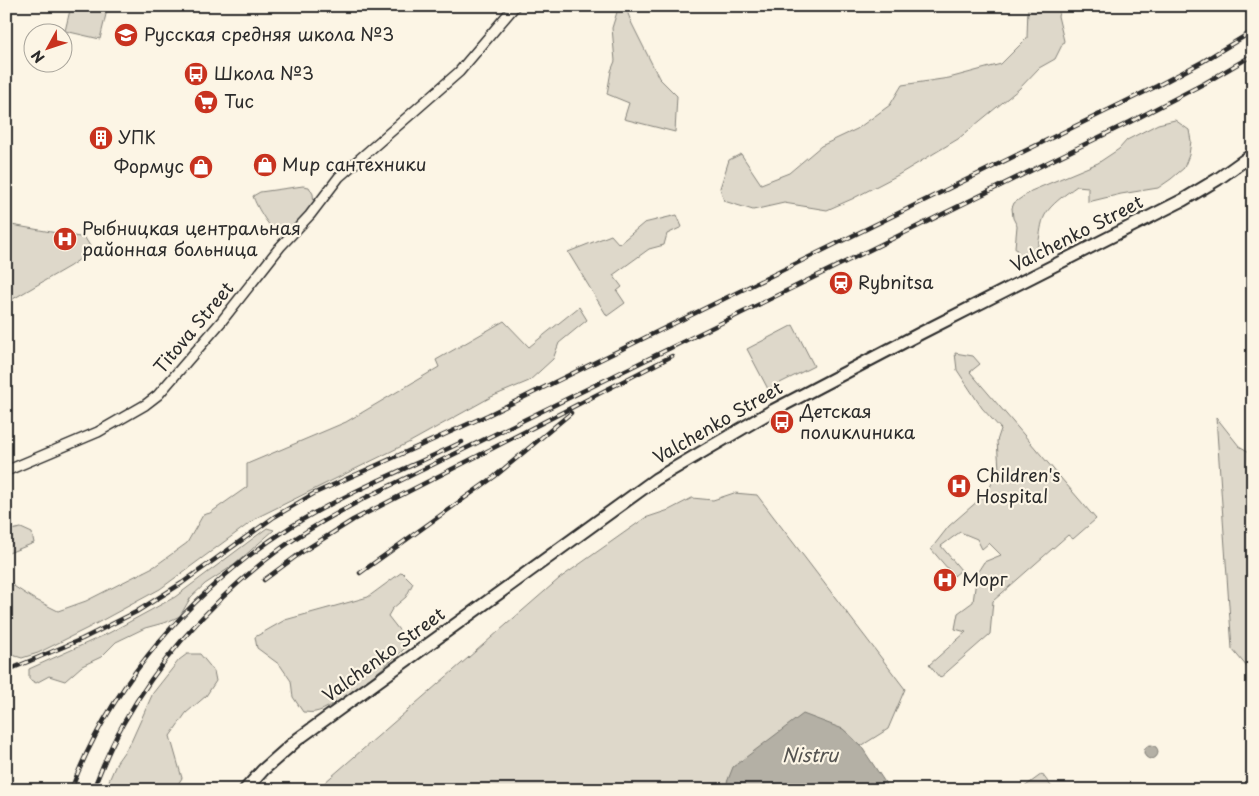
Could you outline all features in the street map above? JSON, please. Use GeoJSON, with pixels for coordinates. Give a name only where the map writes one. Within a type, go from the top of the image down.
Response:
{"type":"FeatureCollection","features":[{"type":"Feature","properties":{"kind":"main road","name":"Valchenko Street"},"geometry":{"type":"LineString","coordinates":[[245,790],[263,770],[298,739],[656,479],[772,411],[1183,200],[1218,179],[1253,154]]}},
{"type":"Feature","properties":{"kind":"street","name":"Titova Street"},"geometry":{"type":"LineString","coordinates":[[6,471],[98,432],[158,396],[222,322],[280,247],[310,215],[339,177],[459,72],[514,6]]}},
{"type":"Feature","properties":{"kind":"shaded area"},"geometry":{"type":"Polygon","coordinates":[[[71,6],[108,6],[100,39],[72,33],[72,22],[67,22],[71,6]]]}},
{"type":"Feature","properties":{"kind":"shaded area"},"geometry":{"type":"Polygon","coordinates":[[[614,6],[625,6],[659,78],[677,96],[675,132],[624,119],[629,103],[607,94],[611,71],[615,61],[612,28],[617,12],[614,6]]]}},
{"type":"Feature","properties":{"kind":"shaded area"},"geometry":{"type":"Polygon","coordinates":[[[1028,6],[1062,6],[1058,16],[1064,41],[1055,59],[1039,68],[1019,89],[958,139],[898,175],[827,210],[784,203],[753,210],[724,201],[720,188],[729,160],[741,154],[761,184],[789,173],[821,146],[857,129],[890,105],[902,85],[949,78],[1001,64],[1027,38],[1028,6]]]}},
{"type":"Feature","properties":{"kind":"shaded area"},"geometry":{"type":"Polygon","coordinates":[[[1175,120],[1189,130],[1191,141],[1189,155],[1184,168],[1158,188],[1088,202],[1088,187],[1077,186],[1051,207],[1042,222],[1037,248],[1028,257],[1020,258],[1015,247],[1017,226],[1013,218],[1012,208],[1014,203],[1031,191],[1098,163],[1119,149],[1127,140],[1158,124],[1175,120]]]}},
{"type":"Feature","properties":{"kind":"shaded area"},"geometry":{"type":"Polygon","coordinates":[[[303,186],[309,187],[313,194],[314,203],[288,232],[282,235],[274,230],[265,219],[253,196],[260,192],[303,186]]]}},
{"type":"Feature","properties":{"kind":"shaded area"},"geometry":{"type":"Polygon","coordinates":[[[677,215],[682,227],[667,234],[664,245],[649,249],[613,275],[622,287],[617,291],[625,303],[607,316],[568,252],[611,235],[619,244],[644,223],[677,215]]]}},
{"type":"Feature","properties":{"kind":"shaded area"},"geometry":{"type":"Polygon","coordinates":[[[6,224],[85,238],[90,246],[83,257],[70,266],[6,303],[6,224]]]}},
{"type":"Feature","properties":{"kind":"shaded area"},"geometry":{"type":"Polygon","coordinates":[[[579,307],[587,320],[559,343],[553,359],[529,381],[491,397],[410,442],[258,517],[160,589],[88,628],[38,653],[22,658],[9,654],[6,658],[6,581],[32,598],[58,611],[86,601],[155,566],[187,543],[203,515],[210,513],[247,487],[247,464],[346,422],[439,367],[436,360],[504,321],[529,347],[579,307]]]}},
{"type":"Feature","properties":{"kind":"shaded area"},"geometry":{"type":"Polygon","coordinates":[[[793,325],[814,366],[768,389],[747,349],[793,325]]]}},
{"type":"Feature","properties":{"kind":"shaded area"},"geometry":{"type":"Polygon","coordinates":[[[955,353],[973,356],[980,364],[970,372],[1096,519],[1073,539],[1068,535],[993,601],[990,634],[940,678],[929,665],[966,632],[955,629],[958,613],[973,602],[977,573],[984,562],[1001,555],[989,543],[982,549],[977,539],[960,532],[941,546],[961,570],[954,576],[931,549],[949,526],[987,493],[999,469],[997,441],[1001,429],[982,408],[957,370],[955,353]]]}},
{"type":"Feature","properties":{"kind":"shaded area"},"geometry":{"type":"Polygon","coordinates":[[[1216,417],[1239,446],[1253,454],[1253,674],[1232,649],[1216,417]]]}},
{"type":"Feature","properties":{"kind":"shaded area"},"geometry":{"type":"Polygon","coordinates":[[[734,493],[757,495],[905,689],[888,729],[861,746],[843,729],[734,767],[724,790],[316,790],[560,578],[645,518],[669,510],[692,498],[713,500],[734,493]]]}},
{"type":"Feature","properties":{"kind":"shaded area"},"geometry":{"type":"Polygon","coordinates":[[[21,528],[32,533],[34,543],[6,554],[6,531],[21,528]]]}},
{"type":"Feature","properties":{"kind":"shaded area"},"geometry":{"type":"Polygon","coordinates":[[[267,528],[274,530],[234,565],[205,584],[191,597],[180,616],[145,628],[116,642],[101,657],[82,666],[65,681],[49,676],[36,683],[29,679],[29,669],[109,633],[175,597],[267,528]]]}},
{"type":"Feature","properties":{"kind":"shaded area"},"geometry":{"type":"Polygon","coordinates":[[[402,572],[413,583],[406,597],[392,609],[388,616],[406,639],[407,646],[376,673],[335,703],[315,712],[303,712],[293,697],[291,681],[280,665],[257,648],[255,637],[285,620],[368,597],[402,572]]]}},
{"type":"Feature","properties":{"kind":"shaded area"},"geometry":{"type":"Polygon","coordinates":[[[187,654],[200,654],[214,671],[216,681],[206,696],[186,713],[170,736],[182,778],[174,790],[105,790],[117,762],[131,742],[153,693],[179,660],[187,654]]]}},
{"type":"Feature","properties":{"kind":"shaded area"},"geometry":{"type":"Polygon","coordinates":[[[1042,774],[1054,790],[1024,790],[1023,788],[1042,774]]]}},
{"type":"Feature","properties":{"kind":"water","name":"Nistru"},"geometry":{"type":"Polygon","coordinates":[[[803,714],[843,729],[861,746],[890,790],[724,790],[733,767],[803,714]]]}},
{"type":"Feature","properties":{"kind":"water"},"geometry":{"type":"Polygon","coordinates":[[[1148,745],[1154,745],[1158,752],[1154,759],[1148,759],[1144,755],[1144,749],[1148,745]]]}},
{"type":"Feature","properties":{"kind":"railway"},"geometry":{"type":"LineString","coordinates":[[6,671],[82,639],[136,612],[182,583],[274,517],[315,493],[488,415],[1157,86],[1202,62],[1253,31]]}},
{"type":"Feature","properties":{"kind":"railway"},"geometry":{"type":"LineString","coordinates":[[93,790],[123,724],[155,674],[173,651],[192,628],[234,586],[280,549],[301,535],[365,498],[1130,122],[1205,83],[1253,55]]}},
{"type":"Feature","properties":{"kind":"railway"},"geometry":{"type":"LineString","coordinates":[[264,580],[302,552],[353,520],[672,356]]}},
{"type":"Feature","properties":{"kind":"railway"},"geometry":{"type":"LineString","coordinates":[[360,573],[494,477],[571,413]]}},
{"type":"Feature","properties":{"kind":"railway"},"geometry":{"type":"LineString","coordinates":[[71,790],[88,750],[109,711],[133,675],[160,640],[222,578],[256,550],[312,514],[354,492],[462,442]]}},
{"type":"Feature","properties":{"kind":"place","name":"Русская средняя школа №3"},"geometry":{"type":"Point","coordinates":[126,35]}},
{"type":"Feature","properties":{"kind":"place","name":"Школа №3"},"geometry":{"type":"Point","coordinates":[196,74]}},
{"type":"Feature","properties":{"kind":"place","name":"Тис"},"geometry":{"type":"Point","coordinates":[206,102]}},
{"type":"Feature","properties":{"kind":"place","name":"УПК"},"geometry":{"type":"Point","coordinates":[101,138]}},
{"type":"Feature","properties":{"kind":"place","name":"Мир сантехники"},"geometry":{"type":"Point","coordinates":[265,165]}},
{"type":"Feature","properties":{"kind":"place","name":"Формус"},"geometry":{"type":"Point","coordinates":[201,167]}},
{"type":"Feature","properties":{"kind":"place","name":"Рыбницкая центральная районная больница"},"geometry":{"type":"Point","coordinates":[65,239]}},
{"type":"Feature","properties":{"kind":"place","name":"Rybnitsa"},"geometry":{"type":"Point","coordinates":[841,283]}},
{"type":"Feature","properties":{"kind":"place","name":"Детская поликлиника"},"geometry":{"type":"Point","coordinates":[782,422]}},
{"type":"Feature","properties":{"kind":"place","name":"Children's Hospital"},"geometry":{"type":"Point","coordinates":[959,486]}},
{"type":"Feature","properties":{"kind":"place","name":"Морг"},"geometry":{"type":"Point","coordinates":[945,580]}}]}
